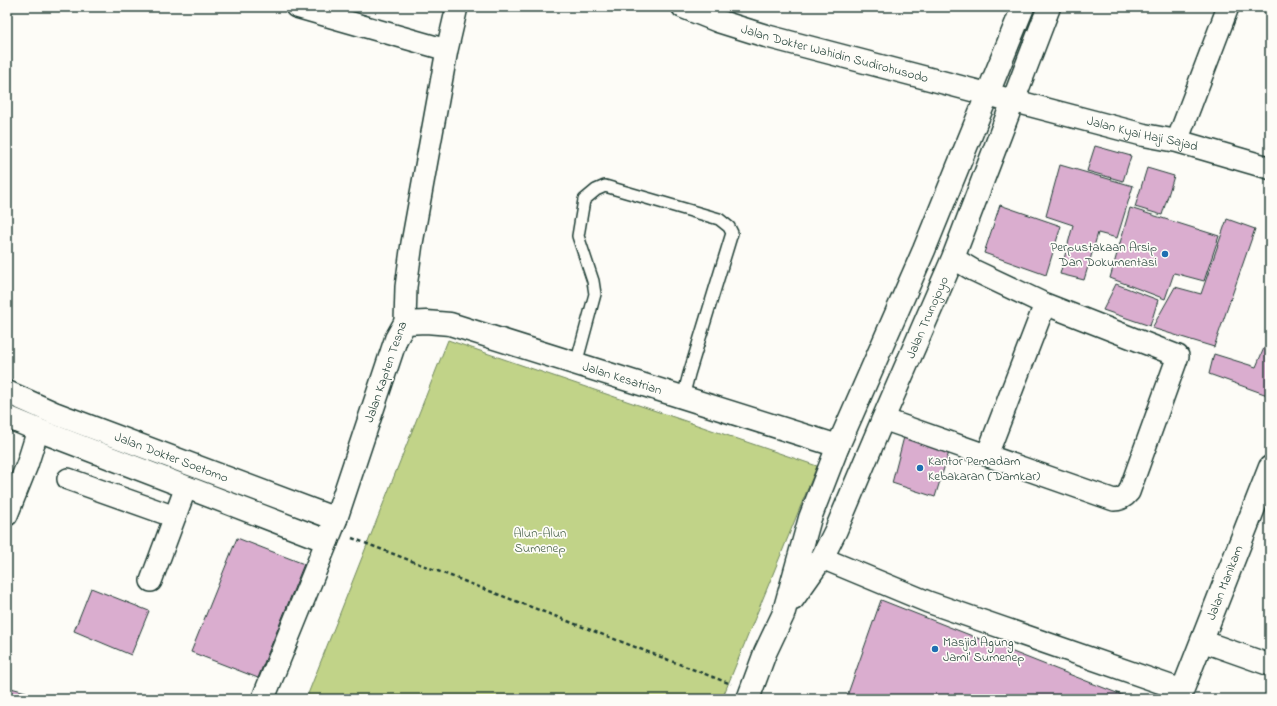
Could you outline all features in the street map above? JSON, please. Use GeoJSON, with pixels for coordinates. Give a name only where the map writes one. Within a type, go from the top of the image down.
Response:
{"type":"FeatureCollection","features":[{"type":"Feature","properties":{"kind":"main road","name":"Jalan Dokter Wahidin Sudirohusodo"},"geometry":{"type":"LineString","coordinates":[[683,7],[718,21],[766,36],[1014,100]]}},
{"type":"Feature","properties":{"kind":"main road","name":"Jalan Trunojoyo"},"geometry":{"type":"LineString","coordinates":[[749,695],[783,615],[810,518],[838,446],[924,250],[1023,7]]}},
{"type":"Feature","properties":{"kind":"main road","name":"Jalan Trunojoyo"},"geometry":{"type":"LineString","coordinates":[[783,615],[822,558],[836,530],[953,258],[1049,7]]}},
{"type":"Feature","properties":{"kind":"main road","name":"Jalan Kyai Haji Sajad"},"geometry":{"type":"LineString","coordinates":[[1014,100],[1144,135],[1177,141],[1270,168]]}},
{"type":"Feature","properties":{"kind":"main road","name":"Jalan Kesatrian"},"geometry":{"type":"LineString","coordinates":[[405,323],[426,322],[450,324],[838,446]]}},
{"type":"Feature","properties":{"kind":"main road","name":"Jalan Kapten Tesna"},"geometry":{"type":"LineString","coordinates":[[263,699],[332,530],[396,339],[405,323]]}},
{"type":"Feature","properties":{"kind":"main road","name":"Jalan Dokter Soetomo"},"geometry":{"type":"LineString","coordinates":[[7,392],[46,409],[195,466],[332,530]]}},
{"type":"Feature","properties":{"kind":"main road"},"geometry":{"type":"LineString","coordinates":[[38,430],[46,409]]}},
{"type":"Feature","properties":{"kind":"main road","name":"Jalan Dokter Soetomo"},"geometry":{"type":"LineString","coordinates":[[7,417],[186,487],[332,530]]}},
{"type":"Feature","properties":{"kind":"main road"},"geometry":{"type":"LineString","coordinates":[[186,487],[195,466]]}},
{"type":"Feature","properties":{"kind":"main road","name":"Jalan Manikam"},"geometry":{"type":"LineString","coordinates":[[1181,695],[1270,467]]}},
{"type":"Feature","properties":{"kind":"street"},"geometry":{"type":"LineString","coordinates":[[296,7],[447,50]]}},
{"type":"Feature","properties":{"kind":"street","name":"Jalan Kapten Tesna"},"geometry":{"type":"LineString","coordinates":[[405,323],[406,288],[412,243],[447,50],[457,7]]}},
{"type":"Feature","properties":{"kind":"street"},"geometry":{"type":"LineString","coordinates":[[1177,141],[1228,7]]}},
{"type":"Feature","properties":{"kind":"street"},"geometry":{"type":"LineString","coordinates":[[883,419],[1114,500],[1119,500],[1125,497],[1129,492],[1178,356],[1045,304],[973,270],[953,258]]}},
{"type":"Feature","properties":{"kind":"street"},"geometry":{"type":"LineString","coordinates":[[987,456],[1045,304]]}},
{"type":"Feature","properties":{"kind":"street"},"geometry":{"type":"LineString","coordinates":[[7,515],[27,464],[38,430]]}},
{"type":"Feature","properties":{"kind":"street"},"geometry":{"type":"LineString","coordinates":[[68,479],[175,517]]}},
{"type":"Feature","properties":{"kind":"street"},"geometry":{"type":"LineString","coordinates":[[151,581],[186,487]]}},
{"type":"Feature","properties":{"kind":"street"},"geometry":{"type":"LineString","coordinates":[[822,558],[928,602],[1181,695]]}},
{"type":"Feature","properties":{"kind":"street"},"geometry":{"type":"LineString","coordinates":[[1202,641],[1270,665]]}},
{"type":"Feature","properties":{"kind":"lane"},"geometry":{"type":"LineString","coordinates":[[576,364],[595,294],[593,281],[578,236],[584,200],[596,190],[605,186],[719,219],[729,226],[732,233],[683,397]]}},
{"type":"Feature","properties":{"kind":"path"},"geometry":{"type":"LineString","coordinates":[[332,530],[749,695]]}},
{"type":"Feature","properties":{"kind":"green space","name":"Alun-Alun Sumenep"},"geometry":{"type":"Polygon","coordinates":[[[448,340],[817,466],[722,699],[306,699],[448,340]]]}},
{"type":"Feature","properties":{"kind":"building"},"geometry":{"type":"Polygon","coordinates":[[[1095,146],[1131,156],[1123,181],[1087,171],[1095,146]]]}},
{"type":"Feature","properties":{"kind":"building"},"geometry":{"type":"Polygon","coordinates":[[[1060,165],[1133,186],[1117,238],[1098,233],[1084,280],[1060,274],[1073,225],[1046,216],[1060,165]]]}},
{"type":"Feature","properties":{"kind":"building"},"geometry":{"type":"Polygon","coordinates":[[[1147,168],[1174,176],[1162,215],[1135,207],[1147,168]]]}},
{"type":"Feature","properties":{"kind":"building"},"geometry":{"type":"Polygon","coordinates":[[[1000,205],[1061,226],[1046,275],[984,253],[1000,205]]]}},
{"type":"Feature","properties":{"kind":"building","name":"Perpustakaan Arsip Dan Dokumentasi"},"geometry":{"type":"Polygon","coordinates":[[[1130,208],[1219,236],[1204,281],[1174,273],[1165,299],[1110,278],[1130,208]]]}},
{"type":"Feature","properties":{"kind":"building"},"geometry":{"type":"Polygon","coordinates":[[[1227,219],[1255,229],[1214,347],[1152,328],[1175,287],[1201,294],[1227,219]]]}},
{"type":"Feature","properties":{"kind":"building"},"geometry":{"type":"Polygon","coordinates":[[[1116,284],[1158,300],[1150,326],[1103,310],[1116,284]]]}},
{"type":"Feature","properties":{"kind":"building"},"geometry":{"type":"Polygon","coordinates":[[[1264,348],[1270,350],[1270,396],[1209,374],[1214,354],[1256,367],[1264,348]]]}},
{"type":"Feature","properties":{"kind":"building","name":"Kantor Pemadam Kebakaran (Damkar)"},"geometry":{"type":"Polygon","coordinates":[[[904,437],[949,452],[935,497],[892,483],[904,437]]]}},
{"type":"Feature","properties":{"kind":"building"},"geometry":{"type":"Polygon","coordinates":[[[237,538],[304,564],[258,678],[191,652],[237,538]]]}},
{"type":"Feature","properties":{"kind":"building"},"geometry":{"type":"Polygon","coordinates":[[[91,588],[149,611],[131,655],[74,631],[91,588]]]}},
{"type":"Feature","properties":{"kind":"building","name":"Masjid Agung Jami' Sumenep"},"geometry":{"type":"Polygon","coordinates":[[[881,600],[1132,699],[846,699],[881,600]]]}},
{"type":"Feature","properties":{"kind":"building"},"geometry":{"type":"Polygon","coordinates":[[[7,687],[26,692],[24,699],[7,699],[7,687]]]}},
{"type":"Feature","properties":{"kind":"place","name":"Perpustakaan Arsip Dan Dokumentasi"},"geometry":{"type":"Point","coordinates":[1165,254]}},
{"type":"Feature","properties":{"kind":"place","name":"Kantor Pemadam Kebakaran (Damkar)"},"geometry":{"type":"Point","coordinates":[920,468]}},
{"type":"Feature","properties":{"kind":"place","name":"Masjid Agung Jami' Sumenep"},"geometry":{"type":"Point","coordinates":[935,649]}}]}
